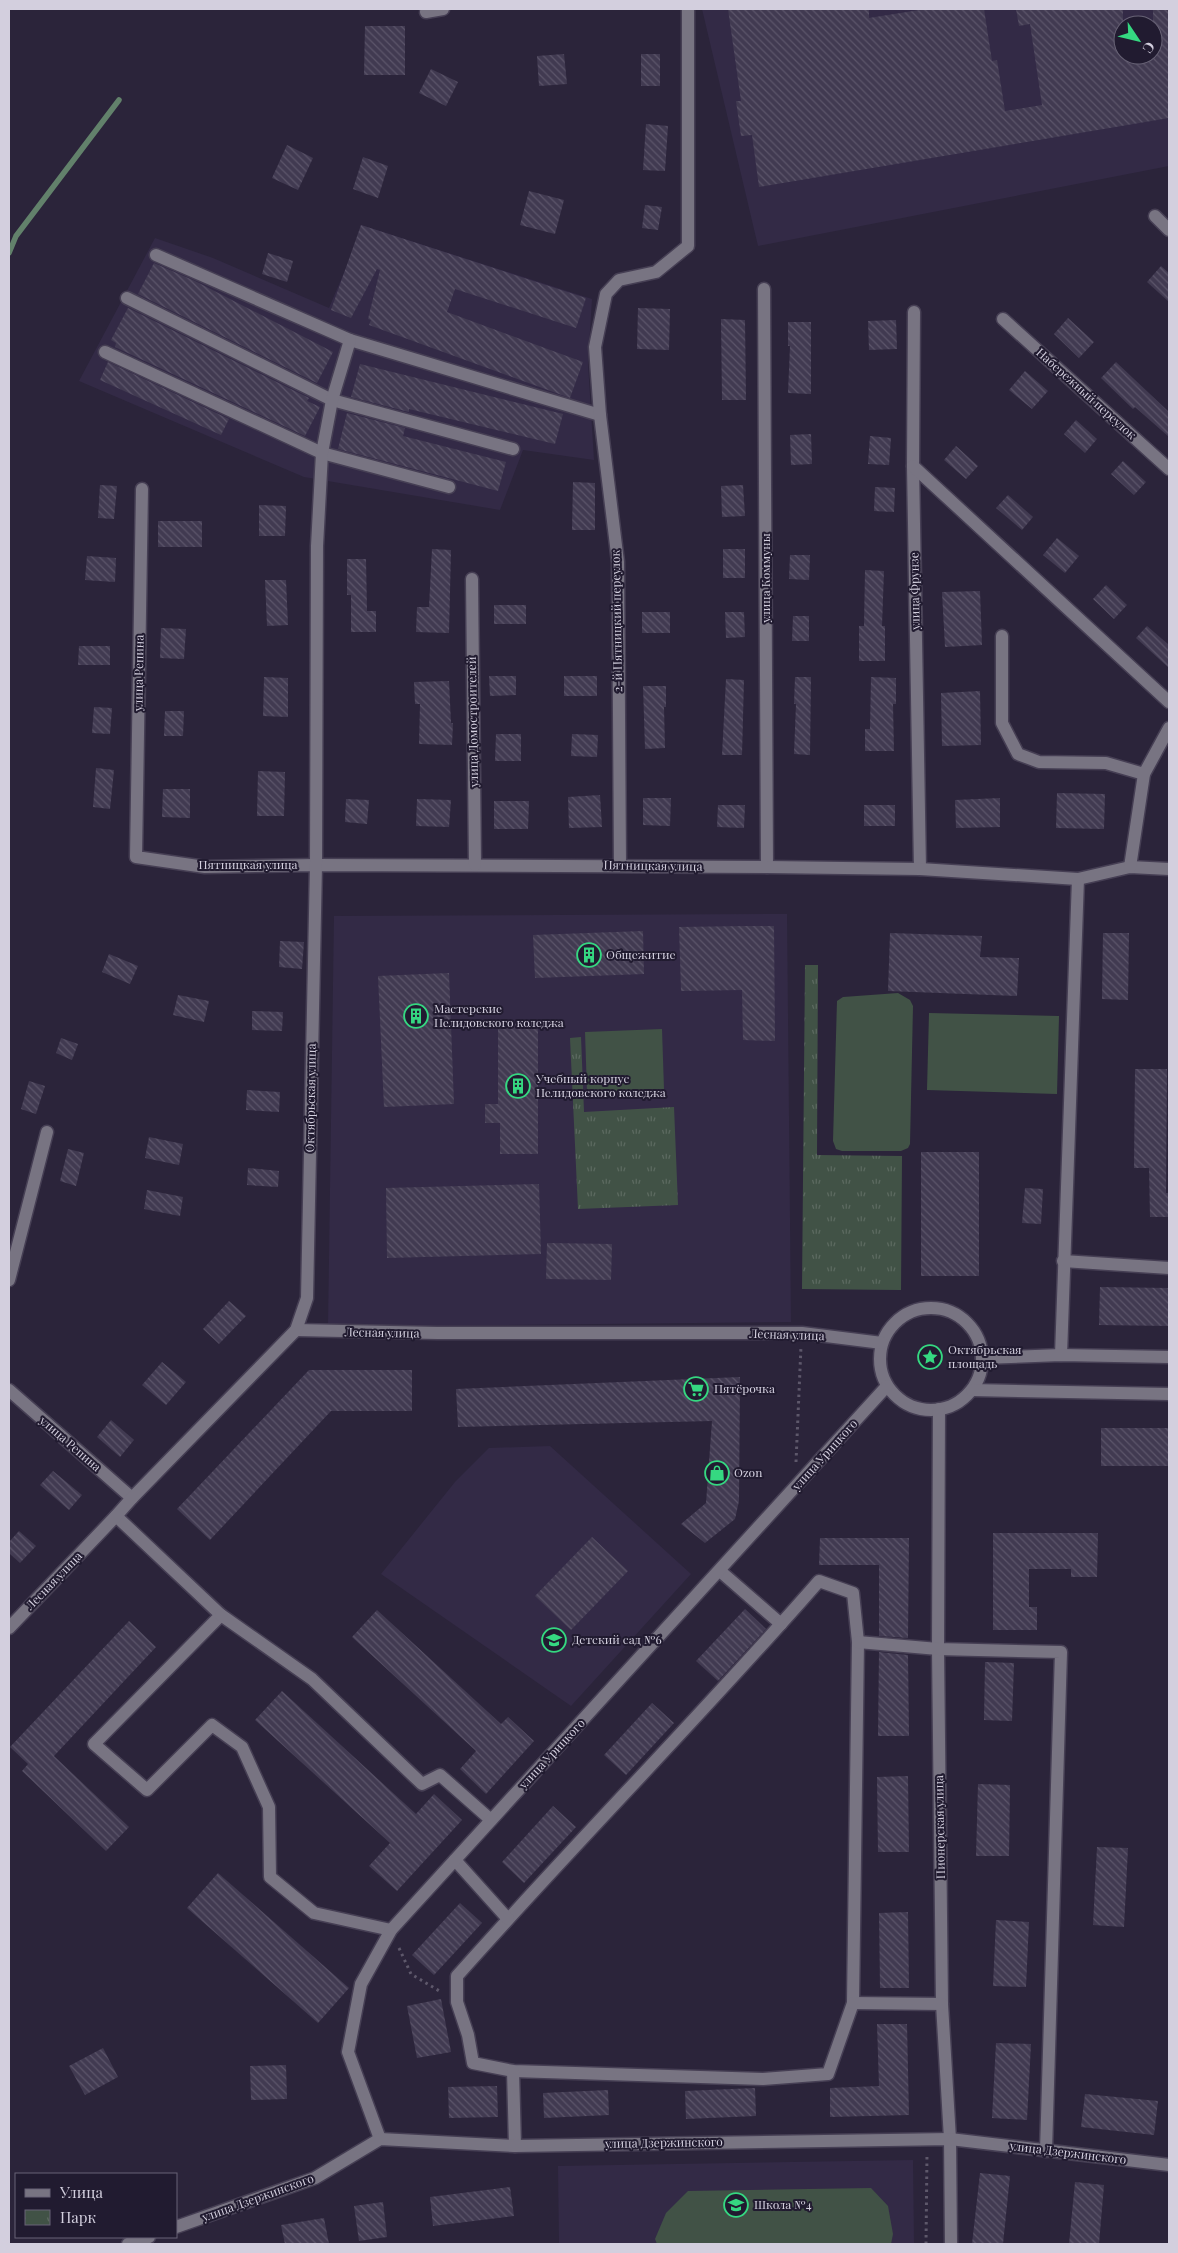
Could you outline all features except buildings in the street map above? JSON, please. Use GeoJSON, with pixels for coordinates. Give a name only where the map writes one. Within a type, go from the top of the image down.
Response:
{"type":"FeatureCollection","features":[{"type":"Feature","properties":{"kind":"street"},"geometry":{"type":"LineString","coordinates":[[426,12],[443,9]]}},
{"type":"Feature","properties":{"kind":"street","name":"2-й Пятницкий переулок"},"geometry":{"type":"LineString","coordinates":[[620,865],[618,562],[600,415],[595,347],[606,294],[619,280],[656,272],[688,246],[688,9]]}},
{"type":"Feature","properties":{"kind":"street"},"geometry":{"type":"LineString","coordinates":[[1155,216],[1169,230]]}},
{"type":"Feature","properties":{"kind":"street"},"geometry":{"type":"LineString","coordinates":[[156,255],[350,340],[600,415]]}},
{"type":"Feature","properties":{"kind":"street","name":"улица Коммуны"},"geometry":{"type":"LineString","coordinates":[[764,288],[767,867]]}},
{"type":"Feature","properties":{"kind":"street"},"geometry":{"type":"LineString","coordinates":[[127,298],[332,400],[513,449]]}},
{"type":"Feature","properties":{"kind":"street","name":"улица Фрунзе"},"geometry":{"type":"LineString","coordinates":[[914,312],[913,466],[920,869]]}},
{"type":"Feature","properties":{"kind":"street","name":"Набережный переулок"},"geometry":{"type":"LineString","coordinates":[[1003,319],[1169,469]]}},
{"type":"Feature","properties":{"kind":"street","name":"Октябрьская улица"},"geometry":{"type":"LineString","coordinates":[[296,1330],[307,1298],[316,865],[317,546],[322,454],[332,400],[350,340]]}},
{"type":"Feature","properties":{"kind":"street"},"geometry":{"type":"LineString","coordinates":[[105,352],[322,454],[449,488]]}},
{"type":"Feature","properties":{"kind":"street"},"geometry":{"type":"LineString","coordinates":[[913,466],[1169,702]]}},
{"type":"Feature","properties":{"kind":"street","name":"улица Репина"},"geometry":{"type":"LineString","coordinates":[[136,856],[142,490]]}},
{"type":"Feature","properties":{"kind":"street","name":"улица Домостроителей"},"geometry":{"type":"LineString","coordinates":[[472,578],[474,865]]}},
{"type":"Feature","properties":{"kind":"street"},"geometry":{"type":"LineString","coordinates":[[1002,636],[1002,723],[1018,754],[1039,762],[1106,763],[1144,774]]}},
{"type":"Feature","properties":{"kind":"street"},"geometry":{"type":"LineString","coordinates":[[1130,867],[1144,774],[1169,728]]}},
{"type":"Feature","properties":{"kind":"street","name":"Пятницкая улица"},"geometry":{"type":"LineString","coordinates":[[136,856],[205,867],[620,865],[920,869],[1078,879],[1130,867],[1169,869]]}},
{"type":"Feature","properties":{"kind":"street"},"geometry":{"type":"LineString","coordinates":[[1061,1355],[1078,879]]}},
{"type":"Feature","properties":{"kind":"street"},"geometry":{"type":"LineString","coordinates":[[9,1280],[47,1132]]}},
{"type":"Feature","properties":{"kind":"street"},"geometry":{"type":"LineString","coordinates":[[1063,1261],[1169,1268]]}},
{"type":"Feature","properties":{"kind":"street"},"geometry":{"type":"LineString","coordinates":[[924,1308],[941,1309],[957,1315],[970,1326],[978,1341],[982,1358],[980,1375],[972,1390],[960,1401],[939,1409],[928,1410],[912,1407],[898,1399],[887,1386],[881,1371],[879,1354],[882,1343],[894,1324],[907,1313],[924,1308]]}},
{"type":"Feature","properties":{"kind":"street","name":"Лесная улица"},"geometry":{"type":"LineString","coordinates":[[9,1628],[132,1498],[296,1330],[428,1333],[802,1333],[882,1343]]}},
{"type":"Feature","properties":{"kind":"street"},"geometry":{"type":"LineString","coordinates":[[982,1358],[1061,1355],[1169,1357]]}},
{"type":"Feature","properties":{"kind":"street","name":"улица Урицкого"},"geometry":{"type":"LineString","coordinates":[[380,2139],[348,2052],[361,1984],[391,1930],[887,1386]]}},
{"type":"Feature","properties":{"kind":"street","name":"улица Репина"},"geometry":{"type":"LineString","coordinates":[[9,1390],[132,1498]]}},
{"type":"Feature","properties":{"kind":"street"},"geometry":{"type":"LineString","coordinates":[[972,1390],[1169,1394]]}},
{"type":"Feature","properties":{"kind":"street","name":"Пионерская улица"},"geometry":{"type":"LineString","coordinates":[[939,1409],[938,1649],[942,2004],[950,2139],[951,2244]]}},
{"type":"Feature","properties":{"kind":"street"},"geometry":{"type":"LineString","coordinates":[[116,1516],[221,1616],[312,1679],[422,1784],[440,1775],[491,1820]]}},
{"type":"Feature","properties":{"kind":"street"},"geometry":{"type":"LineString","coordinates":[[720,1571],[781,1624]]}},
{"type":"Feature","properties":{"kind":"street"},"geometry":{"type":"LineString","coordinates":[[819,1580],[853,1592],[858,1642],[854,2003],[828,2074],[763,2078],[513,2071],[473,2063],[468,2035],[458,2002],[457,1976],[781,1624],[819,1580]]}},
{"type":"Feature","properties":{"kind":"street"},"geometry":{"type":"LineString","coordinates":[[221,1616],[94,1744],[147,1790],[212,1725],[242,1747],[269,1807],[270,1877],[314,1913],[391,1930]]}},
{"type":"Feature","properties":{"kind":"street"},"geometry":{"type":"LineString","coordinates":[[858,1642],[938,1649],[1061,1652],[1046,2151]]}},
{"type":"Feature","properties":{"kind":"street"},"geometry":{"type":"LineString","coordinates":[[455,1860],[508,1919]]}},
{"type":"Feature","properties":{"kind":"street"},"geometry":{"type":"LineString","coordinates":[[854,2003],[942,2004]]}},
{"type":"Feature","properties":{"kind":"street"},"geometry":{"type":"LineString","coordinates":[[513,2071],[515,2146]]}},
{"type":"Feature","properties":{"kind":"street","name":"улица Дзержинского"},"geometry":{"type":"LineString","coordinates":[[178,2226],[316,2178],[380,2139],[515,2146],[950,2139],[1169,2165]]}},
{"type":"Feature","properties":{"kind":"street"},"geometry":{"type":"LineString","coordinates":[[128,2244],[146,2238]]}},
{"type":"Feature","properties":{"kind":"path"},"geometry":{"type":"LineString","coordinates":[[794,1489],[802,1333]]}},
{"type":"Feature","properties":{"kind":"path"},"geometry":{"type":"LineString","coordinates":[[391,1930],[411,1974],[458,2002]]}},
{"type":"Feature","properties":{"kind":"path"},"geometry":{"type":"LineString","coordinates":[[926,2244],[927,2140]]}},
{"type":"Feature","properties":{"kind":"shaded area"},"geometry":{"type":"Polygon","coordinates":[[[702,9],[1169,9],[1169,166],[758,246],[702,9]]]}},
{"type":"Feature","properties":{"kind":"shaded area"},"geometry":{"type":"Polygon","coordinates":[[[361,225],[592,299],[588,363],[594,460],[523,450],[500,510],[304,477],[79,381],[155,238],[213,258],[329,308],[351,256],[361,225]]]}},
{"type":"Feature","properties":{"kind":"shaded area"},"geometry":{"type":"Polygon","coordinates":[[[787,914],[791,1322],[328,1327],[334,916],[787,914]]]}},
{"type":"Feature","properties":{"kind":"shaded area","name":"Детский сад №6"},"geometry":{"type":"Polygon","coordinates":[[[550,1446],[691,1574],[571,1706],[381,1574],[455,1482],[489,1448],[550,1446]]]}},
{"type":"Feature","properties":{"kind":"shaded area","name":"Школа №4"},"geometry":{"type":"Polygon","coordinates":[[[913,2160],[914,2244],[559,2244],[558,2166],[913,2160]]]}},
{"type":"Feature","properties":{"kind":"green space"},"geometry":{"type":"Polygon","coordinates":[[[805,965],[818,965],[817,1155],[902,1156],[901,1290],[802,1289],[805,965]]]}},
{"type":"Feature","properties":{"kind":"green space"},"geometry":{"type":"Polygon","coordinates":[[[898,993],[910,1000],[913,1006],[910,1144],[908,1148],[901,1151],[842,1151],[836,1149],[833,1141],[837,1001],[843,997],[898,993]]]}},
{"type":"Feature","properties":{"kind":"green space"},"geometry":{"type":"Polygon","coordinates":[[[929,1013],[1059,1016],[1057,1094],[927,1090],[929,1013]]]}},
{"type":"Feature","properties":{"kind":"green space"},"geometry":{"type":"Polygon","coordinates":[[[662,1029],[664,1089],[587,1092],[585,1032],[662,1029]]]}},
{"type":"Feature","properties":{"kind":"green space"},"geometry":{"type":"Polygon","coordinates":[[[581,1037],[584,1112],[674,1107],[678,1205],[578,1209],[570,1038],[581,1037]]]}},
{"type":"Feature","properties":{"kind":"green space"},"geometry":{"type":"Polygon","coordinates":[[[871,2188],[888,2206],[893,2234],[891,2244],[657,2244],[655,2239],[666,2213],[688,2191],[871,2188]]]}},
{"type":"Feature","properties":{"kind":"waterway"},"geometry":{"type":"LineString","coordinates":[[9,253],[16,236],[119,100]]}},
{"type":"Feature","properties":{"kind":"place","name":"Общежитие"},"geometry":{"type":"Point","coordinates":[589,955]}},
{"type":"Feature","properties":{"kind":"place","name":"Мастерские Нелидовского коледжа"},"geometry":{"type":"Point","coordinates":[416,1016]}},
{"type":"Feature","properties":{"kind":"place","name":"Учебный корпус Нелидовского коледжа"},"geometry":{"type":"Point","coordinates":[518,1086]}},
{"type":"Feature","properties":{"kind":"place","name":"Октябрьская площадь"},"geometry":{"type":"Point","coordinates":[930,1357]}},
{"type":"Feature","properties":{"kind":"place","name":"Пятёрочка"},"geometry":{"type":"Point","coordinates":[696,1389]}},
{"type":"Feature","properties":{"kind":"place","name":"Ozon"},"geometry":{"type":"Point","coordinates":[717,1473]}},
{"type":"Feature","properties":{"kind":"place","name":"Детский сад №6"},"geometry":{"type":"Point","coordinates":[554,1640]}},
{"type":"Feature","properties":{"kind":"place","name":"Школа №4"},"geometry":{"type":"Point","coordinates":[736,2205]}}]}
